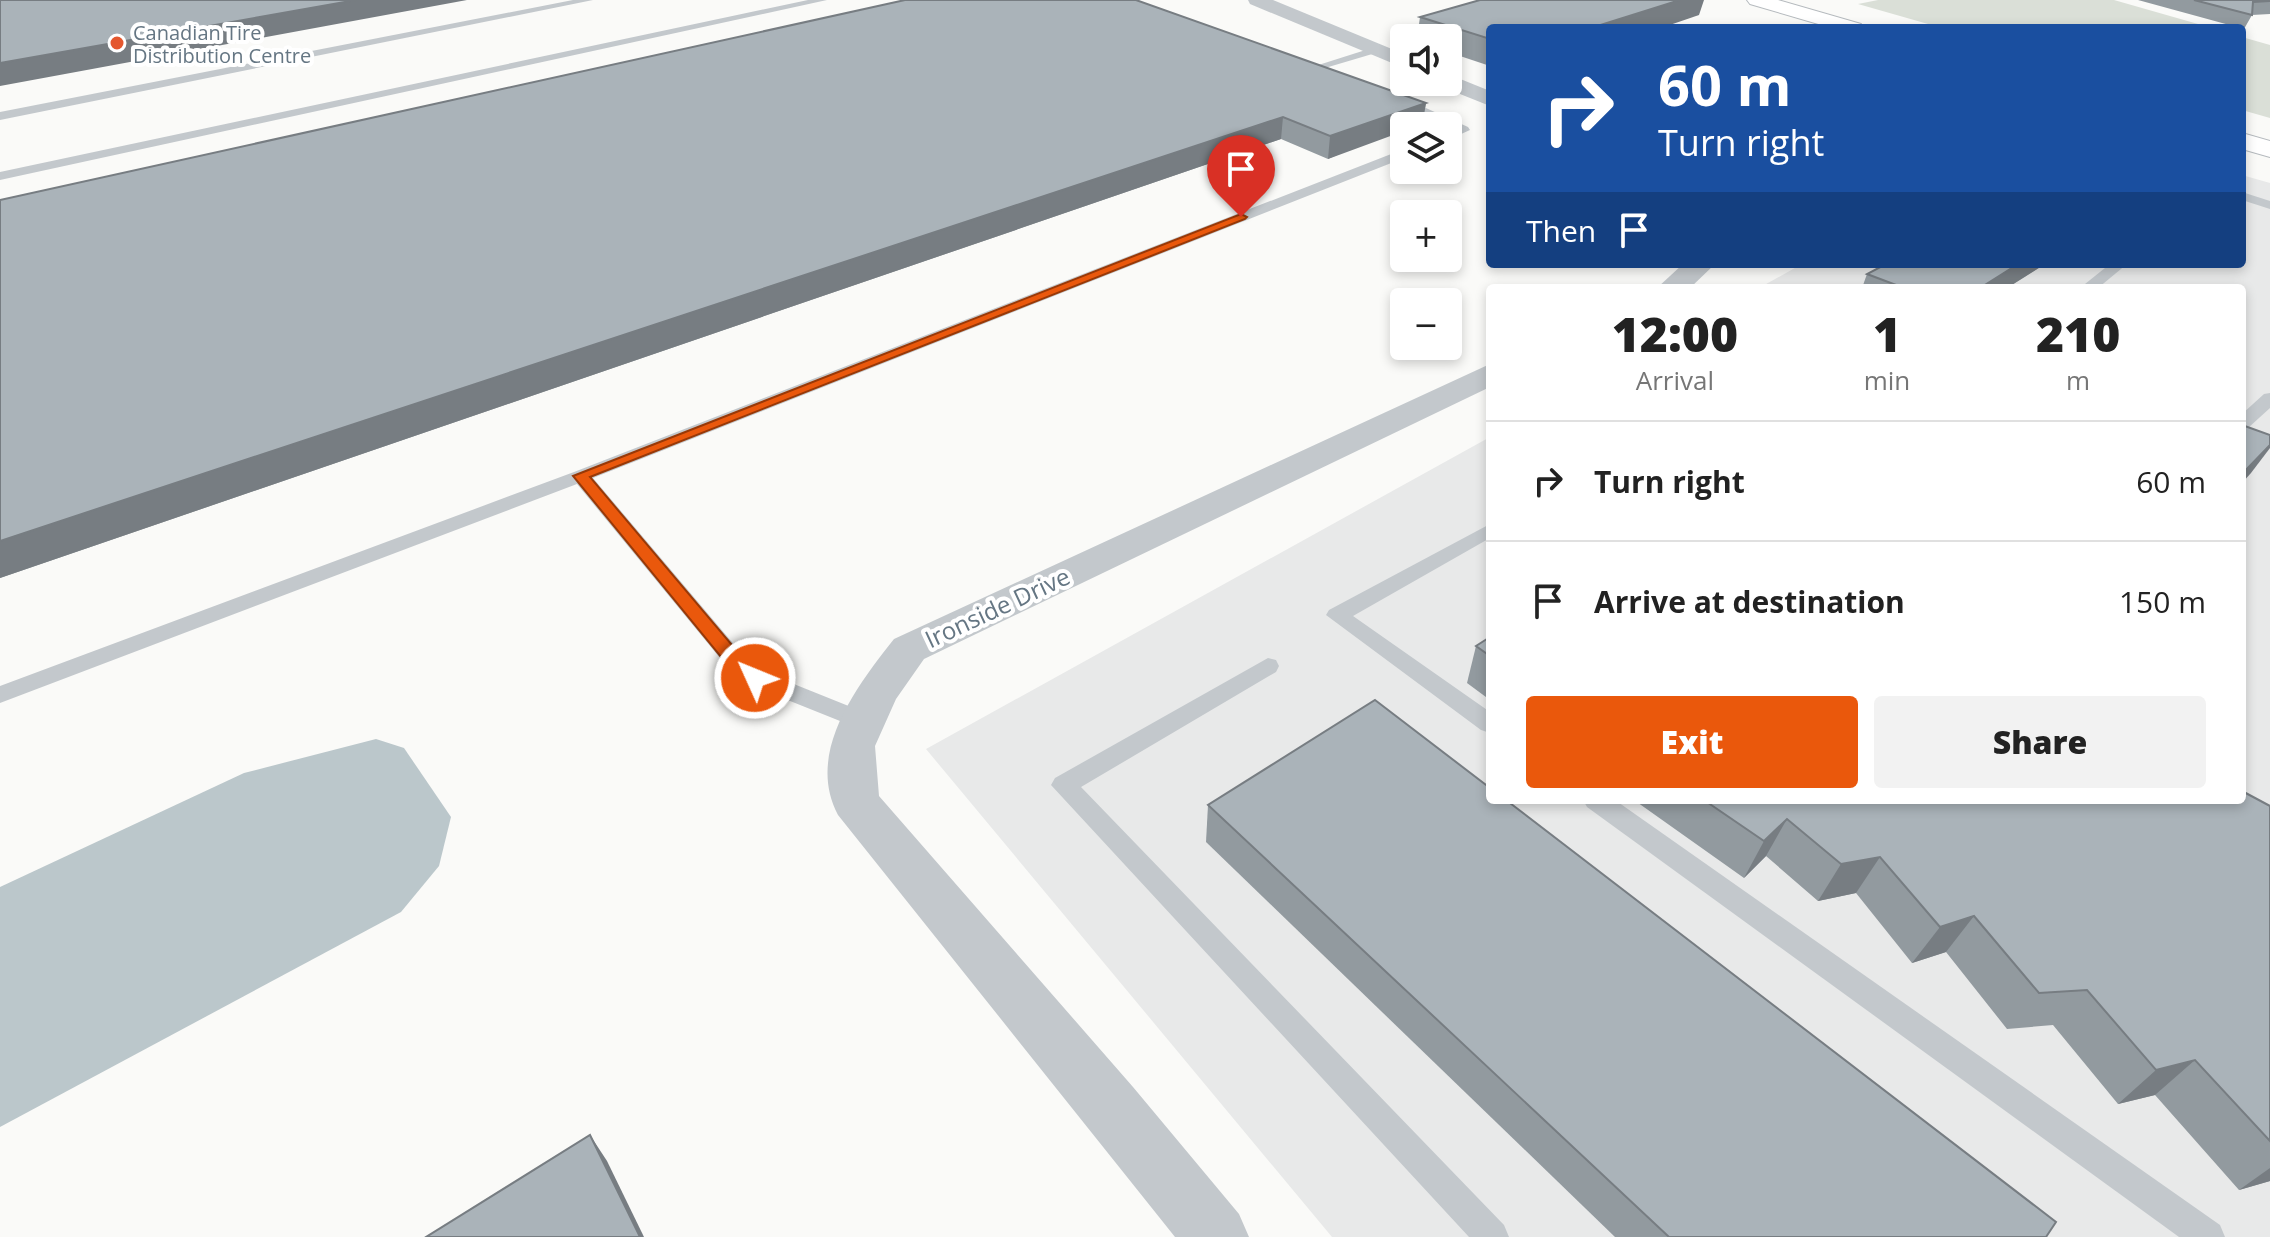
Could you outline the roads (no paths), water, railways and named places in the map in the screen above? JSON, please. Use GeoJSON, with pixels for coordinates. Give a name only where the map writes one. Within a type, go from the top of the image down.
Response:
{"type":"FeatureCollection","features":[{"type":"Feature","properties":{"kind":"main road"},"geometry":{"type":"LineString","coordinates":[[1757,0],[1831,24]]}},
{"type":"Feature","properties":{"kind":"main road"},"geometry":{"type":"LineString","coordinates":[[2246,142],[2270,149]]}},
{"type":"Feature","properties":{"kind":"street"},"geometry":{"type":"LineString","coordinates":[[1257,0],[1390,56]]}},
{"type":"Feature","properties":{"kind":"street"},"geometry":{"type":"LineString","coordinates":[[1462,87],[1486,97]]}},
{"type":"Feature","properties":{"kind":"street"},"geometry":{"type":"LineString","coordinates":[[1677,284],[1696,268]]}},
{"type":"Feature","properties":{"kind":"street","name":"Ironside Drive"},"geometry":{"type":"LineString","coordinates":[[1216,1237],[855,802],[852,746],[876,693],[909,649],[1486,376]]}},
{"type":"Feature","properties":{"kind":"lane"},"geometry":{"type":"LineString","coordinates":[[0,116],[588,0]]}},
{"type":"Feature","properties":{"kind":"lane"},"geometry":{"type":"LineString","coordinates":[[0,176],[822,0]]}},
{"type":"Feature","properties":{"kind":"lane"},"geometry":{"type":"LineString","coordinates":[[1315,68],[1375,50]]}},
{"type":"Feature","properties":{"kind":"lane"},"geometry":{"type":"LineString","coordinates":[[1300,63],[1343,78]]}},
{"type":"Feature","properties":{"kind":"lane"},"geometry":{"type":"LineString","coordinates":[[1385,93],[1426,112]]}},
{"type":"Feature","properties":{"kind":"lane"},"geometry":{"type":"LineString","coordinates":[[0,695],[581,476],[1390,158]]}},
{"type":"Feature","properties":{"kind":"lane"},"geometry":{"type":"LineString","coordinates":[[2246,197],[2270,205]]}},
{"type":"Feature","properties":{"kind":"lane"},"geometry":{"type":"LineString","coordinates":[[2093,284],[2115,268]]}},
{"type":"Feature","properties":{"kind":"lane"},"geometry":{"type":"LineString","coordinates":[[2246,420],[2270,398]]}},
{"type":"Feature","properties":{"kind":"lane"},"geometry":{"type":"LineString","coordinates":[[581,476],[746,674],[863,721]]}},
{"type":"Feature","properties":{"kind":"lane"},"geometry":{"type":"LineString","coordinates":[[1486,532],[1337,615],[1486,721]]}},
{"type":"Feature","properties":{"kind":"lane"},"geometry":{"type":"LineString","coordinates":[[1268,666],[1064,785],[1492,1237]]}},
{"type":"Feature","properties":{"kind":"lane"},"geometry":{"type":"LineString","coordinates":[[1602,804],[2208,1237]]}},
{"type":"Feature","properties":{"kind":"place","name":"Canadian Tire Distribution Centre"},"geometry":{"type":"Point","coordinates":[117,43]}}]}
